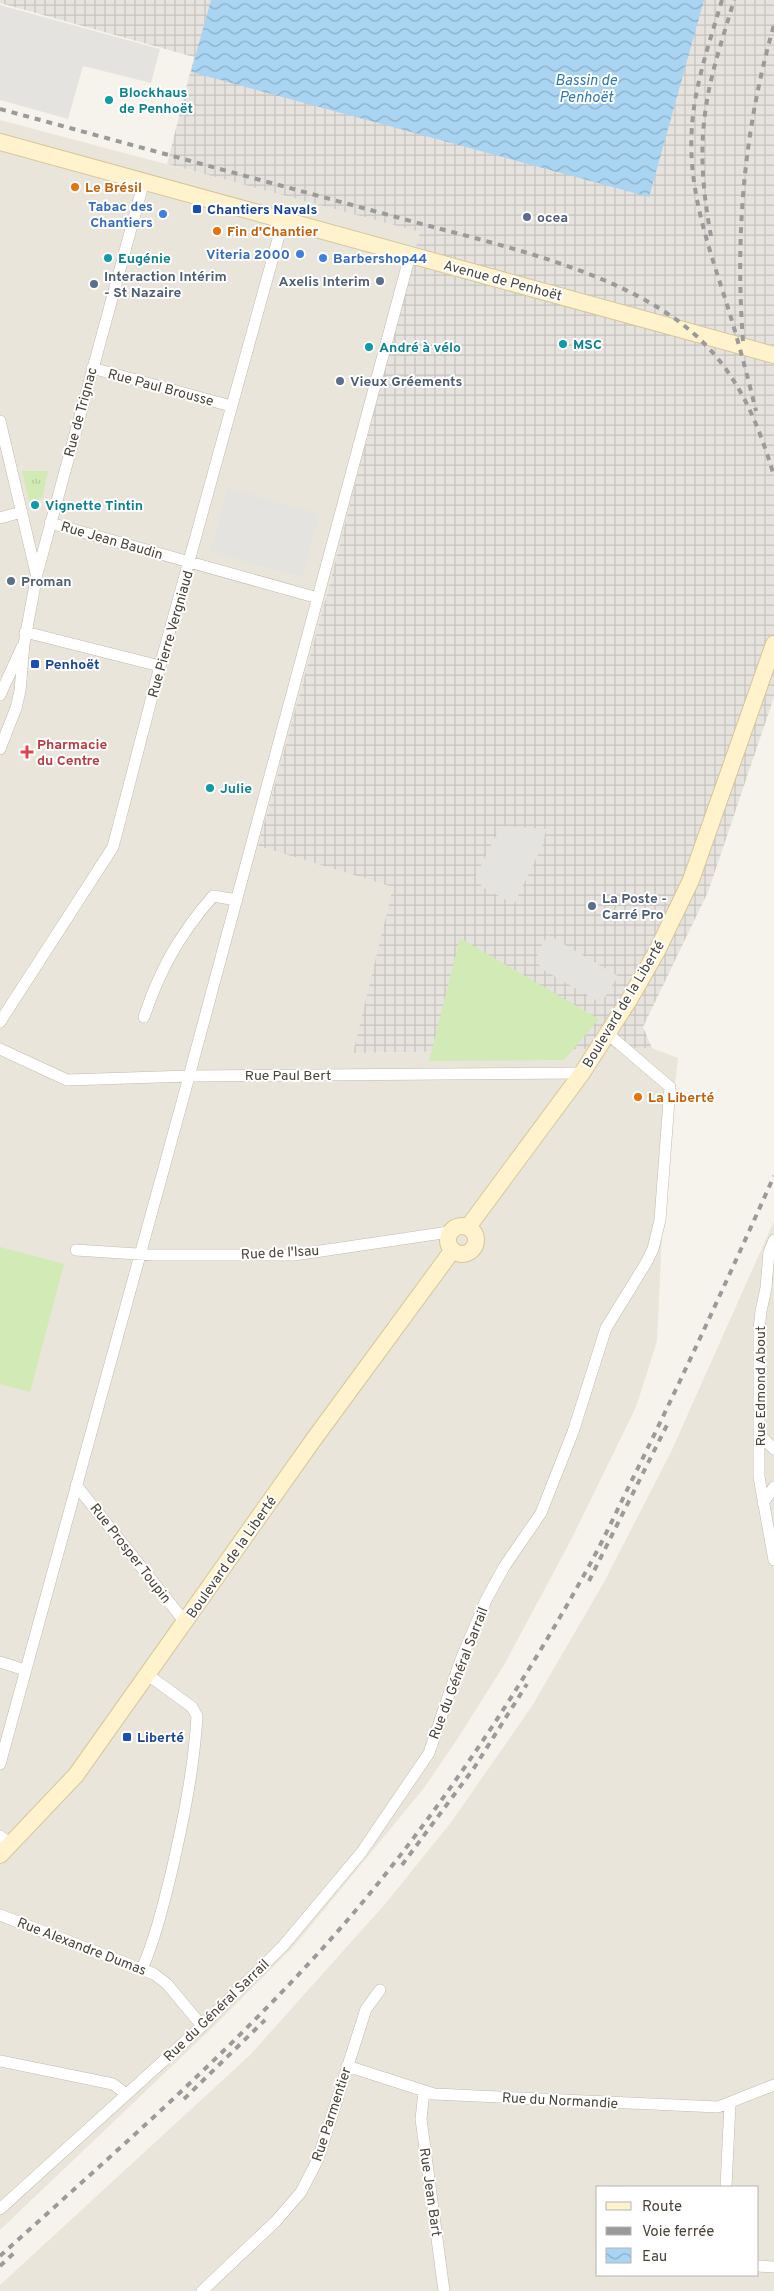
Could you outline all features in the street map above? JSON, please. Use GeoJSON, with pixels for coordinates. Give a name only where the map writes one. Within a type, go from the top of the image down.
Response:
{"type":"FeatureCollection","features":[{"type":"Feature","properties":{"kind":"main road","name":"Avenue de Penhoët"},"geometry":{"type":"LineString","coordinates":[[0,142],[774,356]]}},
{"type":"Feature","properties":{"kind":"main road","name":"Boulevard de la Liberté"},"geometry":{"type":"LineString","coordinates":[[468,1227],[582,1073],[608,1034],[652,959],[680,905],[774,644]]}},
{"type":"Feature","properties":{"kind":"main road"},"geometry":{"type":"LineString","coordinates":[[456,1227],[468,1227],[476,1239],[474,1246],[466,1253],[452,1251],[448,1243],[450,1232],[456,1227]]}},
{"type":"Feature","properties":{"kind":"main road","name":"Boulevard de la Liberté"},"geometry":{"type":"LineString","coordinates":[[4,1845],[76,1775],[320,1431],[452,1251]]}},
{"type":"Feature","properties":{"kind":"street","name":"Rue de Trignac"},"geometry":{"type":"LineString","coordinates":[[0,749],[16,708],[20,691],[24,638],[36,574],[144,181]]}},
{"type":"Feature","properties":{"kind":"street","name":"Rue Pierre Vergniaud"},"geometry":{"type":"LineString","coordinates":[[0,1022],[113,847],[160,666],[282,220]]}},
{"type":"Feature","properties":{"kind":"street"},"geometry":{"type":"LineString","coordinates":[[0,1764],[237,900],[410,255]]}},
{"type":"Feature","properties":{"kind":"street","name":"Rue Paul Brousse"},"geometry":{"type":"LineString","coordinates":[[92,368],[231,406]]}},
{"type":"Feature","properties":{"kind":"street"},"geometry":{"type":"LineString","coordinates":[[0,421],[36,574]]}},
{"type":"Feature","properties":{"kind":"street"},"geometry":{"type":"LineString","coordinates":[[0,518],[22,512]]}},
{"type":"Feature","properties":{"kind":"street","name":"Rue Jean Baudin"},"geometry":{"type":"LineString","coordinates":[[50,523],[318,598]]}},
{"type":"Feature","properties":{"kind":"street","name":"Rue de Trignac"},"geometry":{"type":"LineString","coordinates":[[0,695],[24,638]]}},
{"type":"Feature","properties":{"kind":"street"},"geometry":{"type":"LineString","coordinates":[[24,638],[160,666]]}},
{"type":"Feature","properties":{"kind":"street"},"geometry":{"type":"LineString","coordinates":[[144,1017],[164,965],[189,925],[213,896],[237,900]]}},
{"type":"Feature","properties":{"kind":"street","name":"Rue du Général Sarrail"},"geometry":{"type":"LineString","coordinates":[[0,2209],[202,2026],[283,1946],[361,1853],[429,1753],[460,1662],[486,1600],[504,1567],[540,1513],[573,1432],[606,1328],[653,1249],[660,1220],[670,1087],[608,1034]]}},
{"type":"Feature","properties":{"kind":"street","name":"Rue Paul Bert"},"geometry":{"type":"LineString","coordinates":[[0,1049],[67,1080],[189,1076],[582,1073]]}},
{"type":"Feature","properties":{"kind":"street","name":"Rue de l'Isau"},"geometry":{"type":"LineString","coordinates":[[76,1250],[139,1254],[294,1254],[450,1232]]}},
{"type":"Feature","properties":{"kind":"street","name":"Rue Edmond About"},"geometry":{"type":"LineString","coordinates":[[774,1240],[769,1252],[770,1288],[761,1311],[759,1330],[759,1477],[774,1560]]}},
{"type":"Feature","properties":{"kind":"street"},"geometry":{"type":"LineString","coordinates":[[760,1434],[774,1448]]}},
{"type":"Feature","properties":{"kind":"street","name":"Rue Prosper Toupin"},"geometry":{"type":"LineString","coordinates":[[76,1485],[185,1622]]}},
{"type":"Feature","properties":{"kind":"street"},"geometry":{"type":"LineString","coordinates":[[763,1503],[774,1487]]}},
{"type":"Feature","properties":{"kind":"street"},"geometry":{"type":"LineString","coordinates":[[0,1662],[25,1670]]}},
{"type":"Feature","properties":{"kind":"street"},"geometry":{"type":"LineString","coordinates":[[142,1969],[163,1908],[182,1827],[197,1716],[192,1708],[148,1674]]}},
{"type":"Feature","properties":{"kind":"street","name":"Rue Alexandre Dumas"},"geometry":{"type":"LineString","coordinates":[[0,1915],[154,1974],[167,1984],[202,2026]]}},
{"type":"Feature","properties":{"kind":"street","name":"Rue Parmentier"},"geometry":{"type":"LineString","coordinates":[[202,2291],[276,2220],[301,2192],[318,2159],[366,2009],[380,1990]]}},
{"type":"Feature","properties":{"kind":"street"},"geometry":{"type":"LineString","coordinates":[[0,2061],[113,2084],[126,2094]]}},
{"type":"Feature","properties":{"kind":"street","name":"Rue du Normandie"},"geometry":{"type":"LineString","coordinates":[[347,2066],[424,2092],[718,2107],[774,2085]]}},
{"type":"Feature","properties":{"kind":"street","name":"Rue Jean Bart"},"geometry":{"type":"LineString","coordinates":[[424,2092],[421,2119],[444,2291]]}},
{"type":"Feature","properties":{"kind":"street"},"geometry":{"type":"LineString","coordinates":[[726,2186],[730,2103]]}},
{"type":"Feature","properties":{"kind":"street"},"geometry":{"type":"LineString","coordinates":[[759,2266],[774,2267]]}},
{"type":"Feature","properties":{"kind":"shaded area"},"geometry":{"type":"Polygon","coordinates":[[[0,0],[774,0],[774,697],[708,892],[643,1027],[652,1048],[353,1053],[393,887],[258,846],[327,594],[420,232],[167,164],[194,57],[0,3],[0,0]]]}},
{"type":"Feature","properties":{"kind":"shaded area"},"geometry":{"type":"Polygon","coordinates":[[[0,5],[160,49],[151,83],[83,66],[68,119],[0,100],[0,5]]]}},
{"type":"Feature","properties":{"kind":"shaded area"},"geometry":{"type":"Polygon","coordinates":[[[0,120],[421,232],[327,594],[258,846],[393,887],[354,1053],[652,1048],[678,1058],[665,1173],[657,1341],[636,1407],[572,1538],[504,1665],[424,1788],[295,1945],[213,2027],[0,2230],[0,120]]]}},
{"type":"Feature","properties":{"kind":"shaded area"},"geometry":{"type":"Polygon","coordinates":[[[227,488],[320,514],[302,577],[210,552],[227,488]]]}},
{"type":"Feature","properties":{"kind":"shaded area"},"geometry":{"type":"Polygon","coordinates":[[[501,826],[546,829],[543,844],[514,904],[482,887],[476,875],[501,826]]]}},
{"type":"Feature","properties":{"kind":"shaded area"},"geometry":{"type":"Polygon","coordinates":[[[548,935],[618,976],[601,1003],[540,968],[537,953],[548,935]]]}},
{"type":"Feature","properties":{"kind":"shaded area"},"geometry":{"type":"Polygon","coordinates":[[[774,1221],[774,2291],[0,2291],[0,2285],[250,2055],[386,1903],[452,1821],[532,1706],[603,1584],[671,1452],[774,1221]]]}},
{"type":"Feature","properties":{"kind":"green space"},"geometry":{"type":"Polygon","coordinates":[[[22,471],[48,471],[42,499],[29,501],[22,471]]]}},
{"type":"Feature","properties":{"kind":"green space"},"geometry":{"type":"Polygon","coordinates":[[[460,938],[599,1019],[564,1060],[429,1061],[460,938]]]}},
{"type":"Feature","properties":{"kind":"green space"},"geometry":{"type":"Polygon","coordinates":[[[0,1247],[64,1264],[30,1392],[0,1384],[0,1247]]]}},
{"type":"Feature","properties":{"kind":"water","name":"Bassin de Penhoët"},"geometry":{"type":"Polygon","coordinates":[[[211,0],[704,0],[649,197],[191,72],[211,0]]]}},
{"type":"Feature","properties":{"kind":"railway"},"geometry":{"type":"LineString","coordinates":[[722,0],[696,94],[691,150],[696,197],[756,411]]}},
{"type":"Feature","properties":{"kind":"railway"},"geometry":{"type":"LineString","coordinates":[[711,236],[702,156],[704,123],[711,80],[734,0]]}},
{"type":"Feature","properties":{"kind":"railway"},"geometry":{"type":"LineString","coordinates":[[743,341],[740,261],[744,182],[755,103],[774,25]]}},
{"type":"Feature","properties":{"kind":"railway"},"geometry":{"type":"LineString","coordinates":[[0,109],[512,248],[591,275],[629,292],[663,311],[693,333],[722,364],[734,381],[753,417],[774,476]]}},
{"type":"Feature","properties":{"kind":"railway"},"geometry":{"type":"LineString","coordinates":[[0,2256],[202,2071],[299,1974],[388,1871],[443,1798],[519,1684],[595,1555],[688,1364],[774,1176]]}},
{"type":"Feature","properties":{"kind":"railway"},"geometry":{"type":"LineString","coordinates":[[589,1581],[667,1425]]}},
{"type":"Feature","properties":{"kind":"railway"},"geometry":{"type":"LineString","coordinates":[[402,1865],[474,1768],[527,1684]]}},
{"type":"Feature","properties":{"kind":"railway"},"geometry":{"type":"LineString","coordinates":[[184,2099],[265,2020]]}},
{"type":"Feature","properties":{"kind":"railway"},"geometry":{"type":"LineString","coordinates":[[0,2266],[14,2253]]}},
{"type":"Feature","properties":{"kind":"place","name":"Blockhaus de Penhoët"},"geometry":{"type":"Point","coordinates":[109,100]}},
{"type":"Feature","properties":{"kind":"place","name":"Le Brésil"},"geometry":{"type":"Point","coordinates":[75,187]}},
{"type":"Feature","properties":{"kind":"place","name":"Chantiers Navals"},"geometry":{"type":"Point","coordinates":[197,209]}},
{"type":"Feature","properties":{"kind":"place","name":"Tabac des Chantiers"},"geometry":{"type":"Point","coordinates":[163,214]}},
{"type":"Feature","properties":{"kind":"place","name":"ocea"},"geometry":{"type":"Point","coordinates":[527,217]}},
{"type":"Feature","properties":{"kind":"place","name":"Fin d'Chantier"},"geometry":{"type":"Point","coordinates":[217,231]}},
{"type":"Feature","properties":{"kind":"place","name":"Viteria 2000"},"geometry":{"type":"Point","coordinates":[300,254]}},
{"type":"Feature","properties":{"kind":"place","name":"Eugénie"},"geometry":{"type":"Point","coordinates":[108,258]}},
{"type":"Feature","properties":{"kind":"place","name":"Barbershop44"},"geometry":{"type":"Point","coordinates":[323,258]}},
{"type":"Feature","properties":{"kind":"place","name":"Axelis Interim"},"geometry":{"type":"Point","coordinates":[380,281]}},
{"type":"Feature","properties":{"kind":"place","name":"Interaction Intérim - St Nazaire"},"geometry":{"type":"Point","coordinates":[94,284]}},
{"type":"Feature","properties":{"kind":"place","name":"MSC"},"geometry":{"type":"Point","coordinates":[563,344]}},
{"type":"Feature","properties":{"kind":"place","name":"André à vélo"},"geometry":{"type":"Point","coordinates":[369,347]}},
{"type":"Feature","properties":{"kind":"place","name":"Vieux Gréements"},"geometry":{"type":"Point","coordinates":[340,381]}},
{"type":"Feature","properties":{"kind":"place","name":"Vignette Tintin"},"geometry":{"type":"Point","coordinates":[35,505]}},
{"type":"Feature","properties":{"kind":"place","name":"Proman"},"geometry":{"type":"Point","coordinates":[11,581]}},
{"type":"Feature","properties":{"kind":"place","name":"Penhoët"},"geometry":{"type":"Point","coordinates":[35,664]}},
{"type":"Feature","properties":{"kind":"place","name":"Pharmacie du Centre"},"geometry":{"type":"Point","coordinates":[27,752]}},
{"type":"Feature","properties":{"kind":"place","name":"Julie"},"geometry":{"type":"Point","coordinates":[210,788]}},
{"type":"Feature","properties":{"kind":"place","name":"La Poste - Carré Pro"},"geometry":{"type":"Point","coordinates":[592,906]}},
{"type":"Feature","properties":{"kind":"place","name":"La Liberté"},"geometry":{"type":"Point","coordinates":[638,1097]}},
{"type":"Feature","properties":{"kind":"place","name":"Liberté"},"geometry":{"type":"Point","coordinates":[127,1737]}}]}
